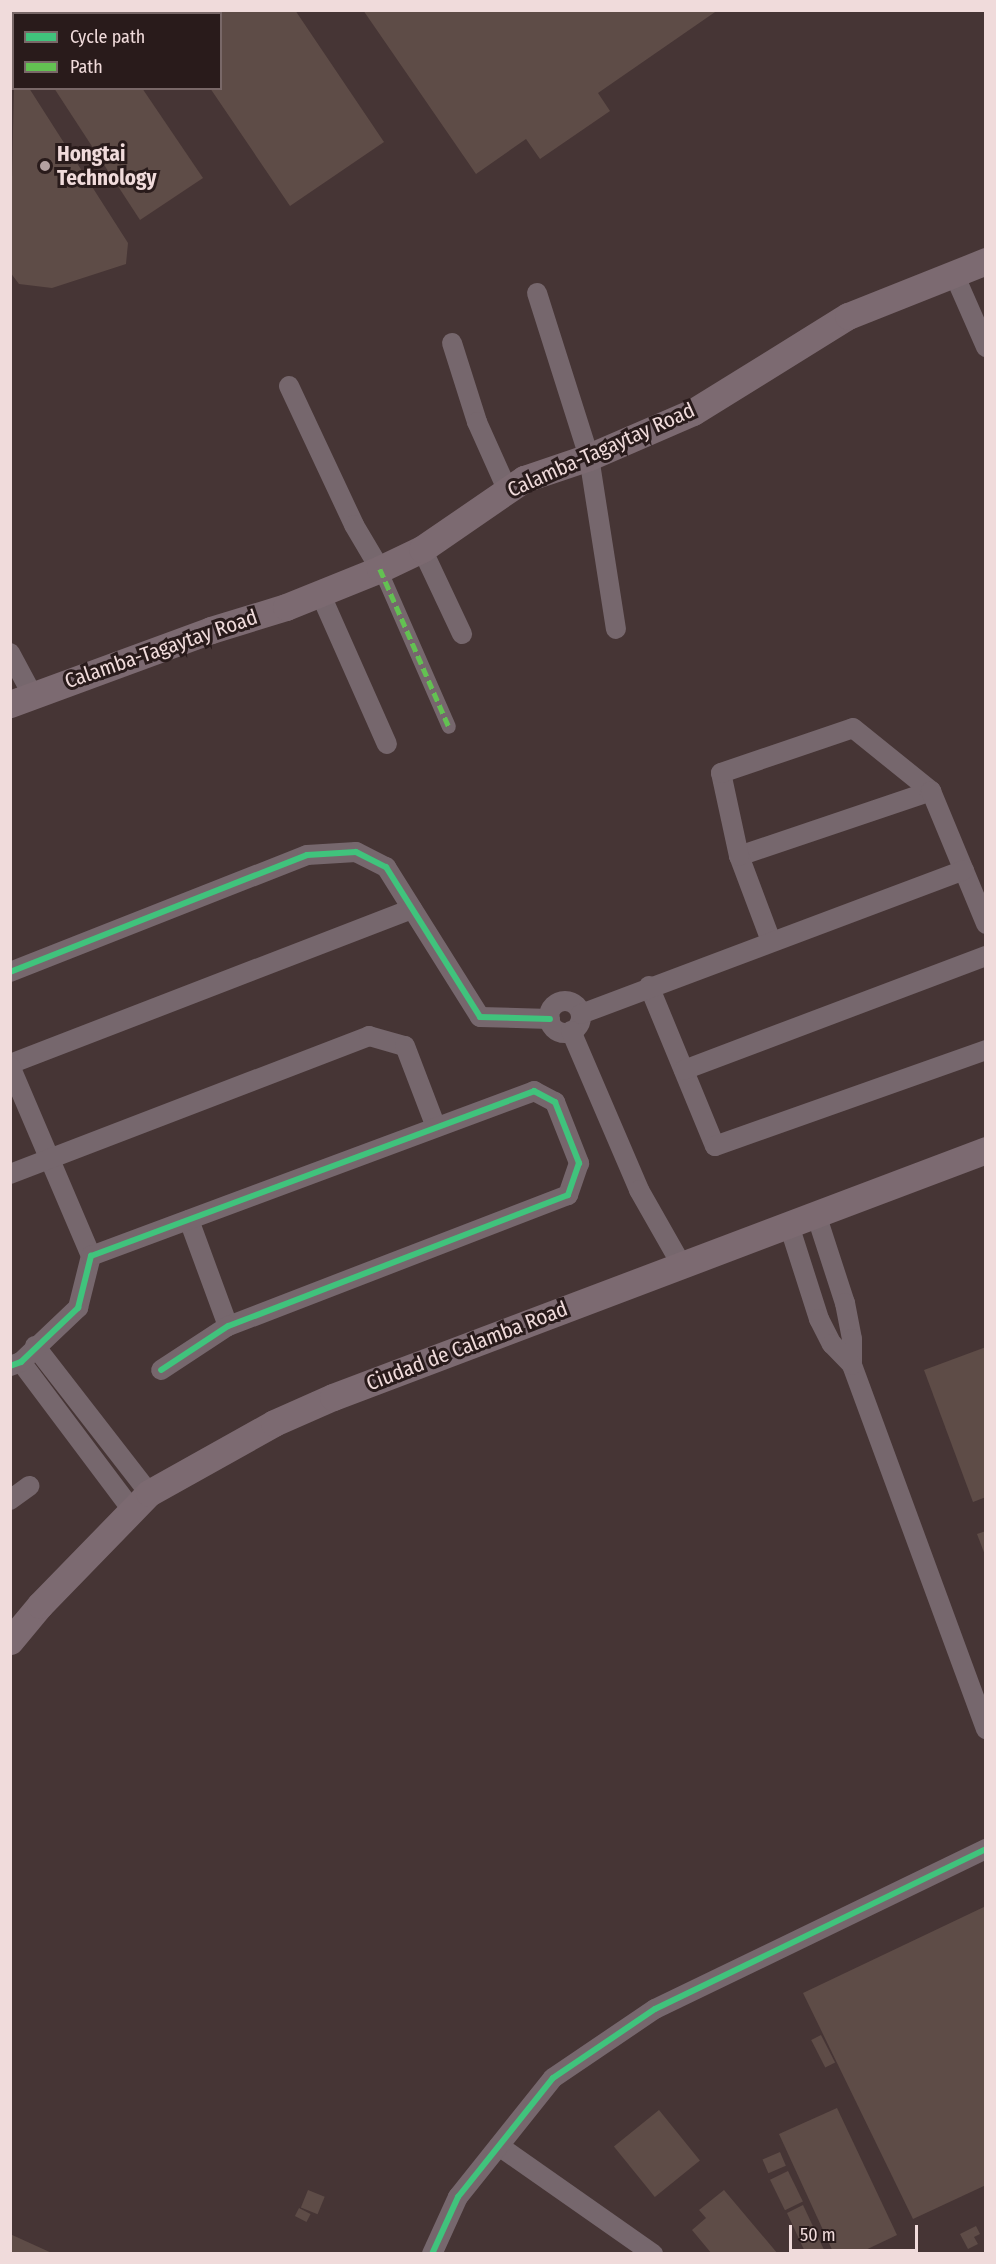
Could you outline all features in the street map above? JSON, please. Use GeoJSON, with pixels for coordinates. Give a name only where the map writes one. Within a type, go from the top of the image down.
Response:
{"type":"FeatureCollection","features":[{"type":"Feature","properties":{"kind":"main road","name":"Calamba-Tagaytay Road"},"geometry":{"type":"LineString","coordinates":[[21,699],[320,593],[380,569],[422,549],[507,489],[556,466],[589,457],[693,412],[848,316],[986,261]]}},
{"type":"Feature","properties":{"kind":"main road","name":"Ciudad de Calamba Road"},"geometry":{"type":"LineString","coordinates":[[10,1641],[40,1605],[140,1502],[225,1449],[333,1397],[986,1150]]}},
{"type":"Feature","properties":{"kind":"street"},"geometry":{"type":"LineString","coordinates":[[954,274],[986,347]]}},
{"type":"Feature","properties":{"kind":"street"},"geometry":{"type":"LineString","coordinates":[[537,293],[589,457],[616,629]]}},
{"type":"Feature","properties":{"kind":"street"},"geometry":{"type":"LineString","coordinates":[[452,343],[477,422],[507,489]]}},
{"type":"Feature","properties":{"kind":"street"},"geometry":{"type":"LineString","coordinates":[[289,386],[350,516],[380,569],[449,727]]}},
{"type":"Feature","properties":{"kind":"street"},"geometry":{"type":"LineString","coordinates":[[422,549],[462,634]]}},
{"type":"Feature","properties":{"kind":"street"},"geometry":{"type":"LineString","coordinates":[[320,593],[387,744]]}},
{"type":"Feature","properties":{"kind":"street"},"geometry":{"type":"LineString","coordinates":[[10,654],[21,699]]}},
{"type":"Feature","properties":{"kind":"street"},"geometry":{"type":"LineString","coordinates":[[771,941],[739,856],[721,773],[853,728],[931,792],[986,924]]}},
{"type":"Feature","properties":{"kind":"street"},"geometry":{"type":"LineString","coordinates":[[739,856],[931,792]]}},
{"type":"Feature","properties":{"kind":"street"},"geometry":{"type":"LineString","coordinates":[[10,972],[307,855],[356,852],[386,867],[480,1017],[550,1020],[558,1030],[572,1031]]}},
{"type":"Feature","properties":{"kind":"street"},"geometry":{"type":"LineString","coordinates":[[581,1014],[649,986],[964,870]]}},
{"type":"Feature","properties":{"kind":"street"},"geometry":{"type":"LineString","coordinates":[[140,1502],[16,1364],[78,1308],[91,1256],[10,1065],[412,909]]}},
{"type":"Feature","properties":{"kind":"street"},"geometry":{"type":"LineString","coordinates":[[684,1070],[986,956]]}},
{"type":"Feature","properties":{"kind":"street"},"geometry":{"type":"LineString","coordinates":[[649,986],[715,1146],[986,1050]]}},
{"type":"Feature","properties":{"kind":"street"},"geometry":{"type":"LineString","coordinates":[[550,1020],[553,1006],[566,1001],[578,1007],[581,1014],[581,1021],[572,1031]]}},
{"type":"Feature","properties":{"kind":"street"},"geometry":{"type":"LineString","coordinates":[[572,1031],[639,1190],[681,1264]]}},
{"type":"Feature","properties":{"kind":"street"},"geometry":{"type":"LineString","coordinates":[[10,1174],[369,1036],[405,1046],[436,1127]]}},
{"type":"Feature","properties":{"kind":"street"},"geometry":{"type":"LineString","coordinates":[[91,1256],[534,1091],[555,1102],[579,1163],[568,1195],[228,1326],[161,1370]]}},
{"type":"Feature","properties":{"kind":"street"},"geometry":{"type":"LineString","coordinates":[[816,1214],[845,1304],[852,1339],[852,1365],[986,1729]]}},
{"type":"Feature","properties":{"kind":"street"},"geometry":{"type":"LineString","coordinates":[[189,1220],[228,1326]]}},
{"type":"Feature","properties":{"kind":"street"},"geometry":{"type":"LineString","coordinates":[[789,1225],[819,1319],[832,1344],[852,1365]]}},
{"type":"Feature","properties":{"kind":"street"},"geometry":{"type":"LineString","coordinates":[[35,1346],[140,1502]]}},
{"type":"Feature","properties":{"kind":"street"},"geometry":{"type":"LineString","coordinates":[[10,1500],[29,1486]]}},
{"type":"Feature","properties":{"kind":"street"},"geometry":{"type":"LineString","coordinates":[[432,2253],[458,2197],[554,2078],[655,2008],[986,1849]]}},
{"type":"Feature","properties":{"kind":"street"},"geometry":{"type":"LineString","coordinates":[[499,2146],[653,2253]]}},
{"type":"Feature","properties":{"kind":"building"},"geometry":{"type":"Polygon","coordinates":[[[219,10],[295,10],[384,142],[290,206],[211,90],[222,90],[222,12],[217,12],[219,10]]]}},
{"type":"Feature","properties":{"kind":"building"},"geometry":{"type":"Polygon","coordinates":[[[363,10],[718,10],[598,93],[610,111],[540,159],[526,139],[476,174],[363,10]]]}},
{"type":"Feature","properties":{"kind":"building","name":"Hongtai Technology"},"geometry":{"type":"Polygon","coordinates":[[[14,90],[30,90],[128,243],[126,264],[52,288],[19,284],[10,272],[14,90]]]}},
{"type":"Feature","properties":{"kind":"building"},"geometry":{"type":"Polygon","coordinates":[[[55,90],[143,90],[203,178],[140,220],[55,90]]]}},
{"type":"Feature","properties":{"kind":"building"},"geometry":{"type":"Polygon","coordinates":[[[986,1347],[986,1497],[973,1502],[924,1370],[986,1347]]]}},
{"type":"Feature","properties":{"kind":"building"},"geometry":{"type":"Polygon","coordinates":[[[986,1531],[986,1555],[985,1555],[977,1534],[986,1531]]]}},
{"type":"Feature","properties":{"kind":"building"},"geometry":{"type":"Polygon","coordinates":[[[986,1906],[986,2185],[913,2219],[803,1993],[986,1906]]]}},
{"type":"Feature","properties":{"kind":"building"},"geometry":{"type":"Polygon","coordinates":[[[821,2035],[835,2063],[825,2068],[811,2040],[821,2035]]]}},
{"type":"Feature","properties":{"kind":"building"},"geometry":{"type":"Polygon","coordinates":[[[837,2108],[897,2235],[857,2254],[834,2254],[779,2134],[837,2108]]]}},
{"type":"Feature","properties":{"kind":"building"},"geometry":{"type":"Polygon","coordinates":[[[659,2110],[700,2161],[655,2197],[614,2147],[659,2110]]]}},
{"type":"Feature","properties":{"kind":"building"},"geometry":{"type":"Polygon","coordinates":[[[780,2152],[786,2166],[768,2173],[763,2159],[780,2152]]]}},
{"type":"Feature","properties":{"kind":"building"},"geometry":{"type":"Polygon","coordinates":[[[788,2171],[803,2202],[785,2210],[770,2180],[788,2171]]]}},
{"type":"Feature","properties":{"kind":"building"},"geometry":{"type":"Polygon","coordinates":[[[308,2190],[325,2197],[318,2214],[301,2208],[308,2190]]]}},
{"type":"Feature","properties":{"kind":"building"},"geometry":{"type":"Polygon","coordinates":[[[724,2190],[778,2254],[712,2254],[692,2230],[706,2218],[699,2210],[724,2190]]]}},
{"type":"Feature","properties":{"kind":"building"},"geometry":{"type":"Polygon","coordinates":[[[803,2205],[826,2254],[806,2254],[787,2213],[803,2205]]]}},
{"type":"Feature","properties":{"kind":"building"},"geometry":{"type":"Polygon","coordinates":[[[299,2208],[311,2214],[306,2222],[295,2216],[299,2208]]]}},
{"type":"Feature","properties":{"kind":"building"},"geometry":{"type":"Polygon","coordinates":[[[976,2226],[980,2234],[974,2237],[978,2244],[968,2249],[960,2234],[976,2226]]]}},
{"type":"Feature","properties":{"kind":"building"},"geometry":{"type":"Polygon","coordinates":[[[10,2234],[54,2254],[10,2254],[10,2234]]]}},
{"type":"Feature","properties":{"kind":"marked path"},"geometry":{"type":"LineString","coordinates":[[380,569],[449,727]]}},
{"type":"Feature","properties":{"kind":"cycle path"},"geometry":{"type":"LineString","coordinates":[[10,972],[307,855],[356,852],[386,867],[480,1017],[550,1019]]}},
{"type":"Feature","properties":{"kind":"cycle path"},"geometry":{"type":"LineString","coordinates":[[10,1366],[21,1362],[78,1308],[91,1256],[534,1091],[555,1102],[579,1163],[568,1195],[228,1326],[161,1370]]}},
{"type":"Feature","properties":{"kind":"cycle path"},"geometry":{"type":"LineString","coordinates":[[432,2254],[458,2197],[553,2078],[655,2009],[986,1849]]}},
{"type":"Feature","properties":{"kind":"place","name":"Hongtai Technology"},"geometry":{"type":"Point","coordinates":[45,166]}}]}
